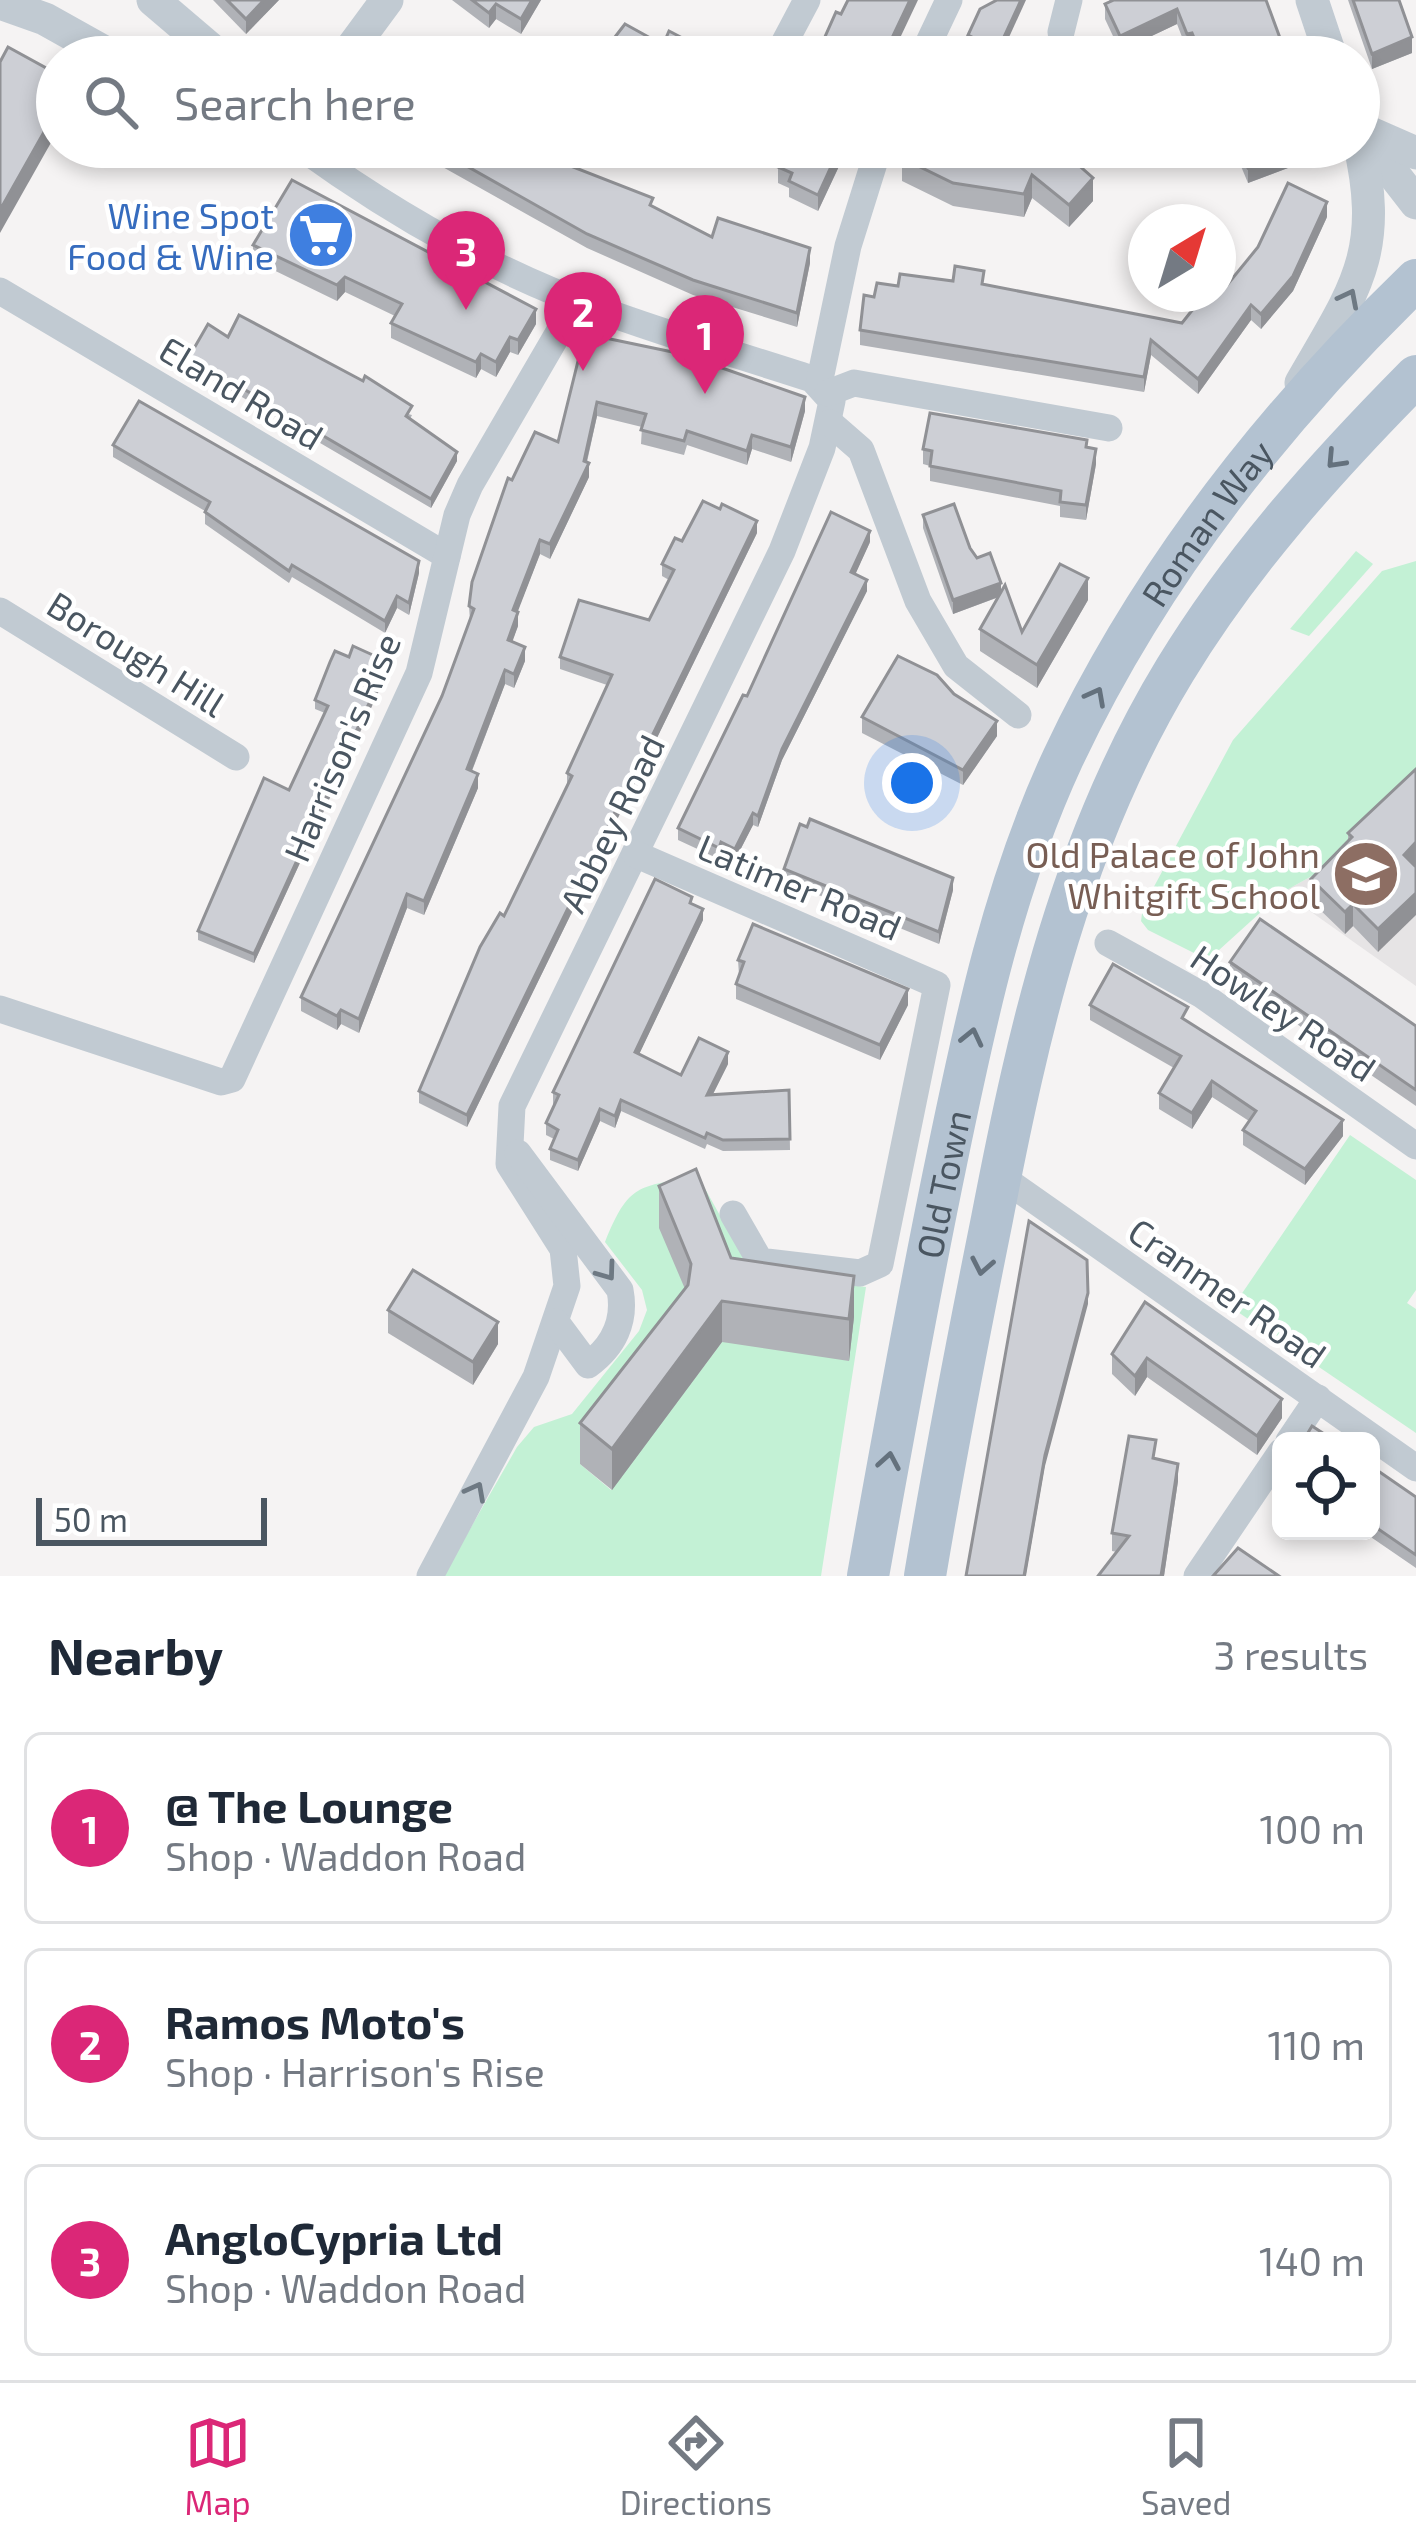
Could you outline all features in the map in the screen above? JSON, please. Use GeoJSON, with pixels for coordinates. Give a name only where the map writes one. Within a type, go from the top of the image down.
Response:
{"type":"FeatureCollection","features":[{"type":"Feature","properties":{"kind":"main road","name":"Roman Way"},"geometry":{"type":"LineString","coordinates":[[1045,801],[1149,600],[1269,436],[1416,280]]}},
{"type":"Feature","properties":{"kind":"main road","name":"Roman Way"},"geometry":{"type":"LineString","coordinates":[[1095,828],[1164,689],[1245,564],[1416,376]]}},
{"type":"Feature","properties":{"kind":"main road","name":"Old Town"},"geometry":{"type":"LineString","coordinates":[[868,1576],[972,1037],[997,938],[1045,801]]}},
{"type":"Feature","properties":{"kind":"main road","name":"Old Town"},"geometry":{"type":"LineString","coordinates":[[926,1576],[1000,1176],[1050,956],[1095,828]]}},
{"type":"Feature","properties":{"kind":"street"},"geometry":{"type":"LineString","coordinates":[[153,0],[195,36]]}},
{"type":"Feature","properties":{"kind":"street"},"geometry":{"type":"LineString","coordinates":[[360,36],[386,0]]}},
{"type":"Feature","properties":{"kind":"street"},"geometry":{"type":"LineString","coordinates":[[788,36],[807,0]]}},
{"type":"Feature","properties":{"kind":"street"},"geometry":{"type":"LineString","coordinates":[[932,36],[949,0]]}},
{"type":"Feature","properties":{"kind":"street"},"geometry":{"type":"LineString","coordinates":[[1061,32],[1069,0]]}},
{"type":"Feature","properties":{"kind":"street"},"geometry":{"type":"LineString","coordinates":[[1312,0],[1324,36]]}},
{"type":"Feature","properties":{"kind":"street"},"geometry":{"type":"LineString","coordinates":[[0,2],[75,36]]}},
{"type":"Feature","properties":{"kind":"street"},"geometry":{"type":"LineString","coordinates":[[1380,137],[1416,153]]}},
{"type":"Feature","properties":{"kind":"street"},"geometry":{"type":"LineString","coordinates":[[1380,155],[1416,202]]}},
{"type":"Feature","properties":{"kind":"street"},"geometry":{"type":"LineString","coordinates":[[334,168],[446,238],[577,301],[824,388],[854,382],[1109,428]]}},
{"type":"Feature","properties":{"kind":"street"},"geometry":{"type":"LineString","coordinates":[[872,168],[848,246],[824,388],[830,423],[861,450],[918,601],[956,666],[1018,715]]}},
{"type":"Feature","properties":{"kind":"street"},"geometry":{"type":"LineString","coordinates":[[1269,436],[1364,264],[1371,202],[1364,168]]}},
{"type":"Feature","properties":{"kind":"street","name":"Eland Road"},"geometry":{"type":"LineString","coordinates":[[0,291],[446,556]]}},
{"type":"Feature","properties":{"kind":"street","name":"Harrison's Rise"},"geometry":{"type":"LineString","coordinates":[[0,1010],[221,1082],[232,1079],[419,673],[446,556],[470,485],[577,301]]}},
{"type":"Feature","properties":{"kind":"street","name":"Abbey Road"},"geometry":{"type":"LineString","coordinates":[[556,1322],[567,1286],[562,1249],[509,1164],[512,1106],[782,551],[830,423]]}},
{"type":"Feature","properties":{"kind":"street","name":"Borough Hill"},"geometry":{"type":"LineString","coordinates":[[0,611],[236,757]]}},
{"type":"Feature","properties":{"kind":"street","name":"Latimer Road"},"geometry":{"type":"LineString","coordinates":[[635,854],[937,985],[880,1264],[860,1273],[760,1261],[733,1214]]}},
{"type":"Feature","properties":{"kind":"street","name":"Howley Road"},"geometry":{"type":"LineString","coordinates":[[1108,943],[1202,995],[1416,1146]]}},
{"type":"Feature","properties":{"kind":"street"},"geometry":{"type":"LineString","coordinates":[[511,1146],[620,1290],[623,1316],[618,1331],[588,1365],[556,1322]]}},
{"type":"Feature","properties":{"kind":"street","name":"Cranmer Road"},"geometry":{"type":"LineString","coordinates":[[1000,1176],[1416,1468]]}},
{"type":"Feature","properties":{"kind":"street"},"geometry":{"type":"LineString","coordinates":[[430,1576],[522,1406],[556,1322]]}},
{"type":"Feature","properties":{"kind":"street"},"geometry":{"type":"LineString","coordinates":[[1294,1432],[1318,1399]]}},
{"type":"Feature","properties":{"kind":"street"},"geometry":{"type":"LineString","coordinates":[[1197,1576],[1272,1465]]}},
{"type":"Feature","properties":{"kind":"shaded area","name":"Old Palace of John Whitgift School"},"geometry":{"type":"Polygon","coordinates":[[[1416,791],[1416,986],[1283,892],[1348,856],[1416,791]]]}},
{"type":"Feature","properties":{"kind":"green space"},"geometry":{"type":"Polygon","coordinates":[[[1356,551],[1373,564],[1309,636],[1290,629],[1356,551]]]}},
{"type":"Feature","properties":{"kind":"green space"},"geometry":{"type":"Polygon","coordinates":[[[1416,561],[1416,791],[1348,856],[1283,892],[1208,960],[1148,930],[1141,921],[1143,907],[1233,740],[1382,571],[1416,561]]]}},
{"type":"Feature","properties":{"kind":"green space"},"geometry":{"type":"Polygon","coordinates":[[[1350,1135],[1416,1180],[1416,1290],[1407,1303],[1416,1309],[1416,1433],[1232,1308],[1350,1135]]]}},
{"type":"Feature","properties":{"kind":"green space"},"geometry":{"type":"Polygon","coordinates":[[[698,1176],[752,1273],[866,1287],[821,1576],[443,1576],[517,1447],[534,1427],[572,1414],[639,1331],[647,1310],[642,1290],[605,1242],[621,1208],[649,1186],[698,1176]],[[691,1305],[580,1464],[611,1490],[722,1342],[691,1305]]]}},
{"type":"Feature","properties":{"kind":"building"},"geometry":{"type":"Polygon","coordinates":[[[227,0],[264,0],[246,19],[227,0]]]}},
{"type":"Feature","properties":{"kind":"building"},"geometry":{"type":"Polygon","coordinates":[[[472,0],[532,0],[521,19],[496,4],[489,13],[472,0]]]}},
{"type":"Feature","properties":{"kind":"building"},"geometry":{"type":"Polygon","coordinates":[[[848,0],[910,0],[893,36],[825,36],[836,12],[841,14],[848,0]]]}},
{"type":"Feature","properties":{"kind":"building"},"geometry":{"type":"Polygon","coordinates":[[[997,0],[1021,0],[1004,36],[968,35],[980,9],[997,0]]]}},
{"type":"Feature","properties":{"kind":"building"},"geometry":{"type":"Polygon","coordinates":[[[1114,0],[1266,0],[1279,36],[1193,36],[1187,34],[1177,9],[1120,36],[1105,4],[1114,0]]]}},
{"type":"Feature","properties":{"kind":"building"},"geometry":{"type":"Polygon","coordinates":[[[1353,0],[1399,0],[1412,37],[1380,51],[1380,36],[1366,36],[1353,0]]]}},
{"type":"Feature","properties":{"kind":"building"},"geometry":{"type":"Polygon","coordinates":[[[625,24],[647,36],[616,36],[625,24]]]}},
{"type":"Feature","properties":{"kind":"building"},"geometry":{"type":"Polygon","coordinates":[[[8,47],[36,62],[36,146],[0,210],[0,62],[8,47]]]}},
{"type":"Feature","properties":{"kind":"building"},"geometry":{"type":"Polygon","coordinates":[[[470,168],[576,168],[653,198],[650,205],[712,237],[718,218],[810,248],[797,313],[693,280],[587,234],[470,168]]]}},
{"type":"Feature","properties":{"kind":"building"},"geometry":{"type":"Polygon","coordinates":[[[780,168],[830,168],[818,195],[789,181],[792,173],[780,168]]]}},
{"type":"Feature","properties":{"kind":"building"},"geometry":{"type":"Polygon","coordinates":[[[922,168],[1082,168],[1093,178],[1069,205],[1032,175],[1024,194],[953,183],[922,168]]]}},
{"type":"Feature","properties":{"kind":"building"},"geometry":{"type":"Polygon","coordinates":[[[292,180],[536,309],[518,340],[510,337],[496,362],[481,354],[476,362],[391,323],[402,304],[345,277],[337,285],[253,245],[292,180]]]}},
{"type":"Feature","properties":{"kind":"building"},"geometry":{"type":"Polygon","coordinates":[[[1288,183],[1327,202],[1293,276],[1261,314],[1251,305],[1198,379],[1151,340],[1144,377],[860,330],[864,295],[874,297],[877,283],[898,286],[900,274],[953,281],[955,266],[984,271],[982,284],[1182,323],[1191,312],[1236,312],[1236,274],[1258,247],[1288,183]]]}},
{"type":"Feature","properties":{"kind":"building"},"geometry":{"type":"Polygon","coordinates":[[[239,315],[363,381],[365,376],[412,406],[406,416],[457,452],[431,499],[189,357],[208,324],[228,337],[239,315]]]}},
{"type":"Feature","properties":{"kind":"building"},"geometry":{"type":"Polygon","coordinates":[[[591,335],[682,354],[805,397],[791,447],[752,435],[747,451],[687,431],[684,441],[641,430],[646,414],[597,402],[584,461],[589,463],[550,544],[540,540],[513,610],[518,612],[508,640],[525,647],[514,674],[505,670],[467,769],[478,774],[424,901],[407,894],[359,1019],[341,1010],[337,1016],[301,997],[442,696],[474,609],[469,606],[472,582],[508,478],[512,480],[535,432],[558,442],[583,341],[591,335]]]}},
{"type":"Feature","properties":{"kind":"building"},"geometry":{"type":"Polygon","coordinates":[[[139,401],[419,561],[409,603],[397,596],[385,621],[292,565],[289,571],[205,512],[210,502],[113,445],[139,401]]]}},
{"type":"Feature","properties":{"kind":"building"},"geometry":{"type":"Polygon","coordinates":[[[930,413],[1087,440],[1086,447],[1096,449],[1086,505],[1060,502],[1061,491],[930,466],[932,451],[923,449],[930,413]]]}},
{"type":"Feature","properties":{"kind":"building"},"geometry":{"type":"Polygon","coordinates":[[[703,501],[720,509],[722,504],[757,521],[467,1115],[419,1091],[480,947],[500,913],[504,916],[572,776],[567,773],[612,675],[560,657],[579,600],[649,620],[674,570],[662,564],[675,538],[682,541],[703,501]]]}},
{"type":"Feature","properties":{"kind":"building"},"geometry":{"type":"Polygon","coordinates":[[[954,504],[970,548],[977,558],[990,553],[1001,583],[953,600],[923,515],[954,504]]]}},
{"type":"Feature","properties":{"kind":"building"},"geometry":{"type":"Polygon","coordinates":[[[831,512],[870,531],[851,572],[867,580],[782,749],[758,816],[753,813],[735,849],[721,842],[719,848],[678,828],[743,695],[747,696],[831,512]]]}},
{"type":"Feature","properties":{"kind":"building"},"geometry":{"type":"Polygon","coordinates":[[[1060,564],[1088,578],[1037,665],[980,629],[1005,585],[1022,632],[1060,564]]]}},
{"type":"Feature","properties":{"kind":"building"},"geometry":{"type":"Polygon","coordinates":[[[353,646],[388,662],[254,954],[198,931],[264,778],[289,790],[328,706],[315,700],[330,662],[335,651],[349,657],[353,646]]]}},
{"type":"Feature","properties":{"kind":"building"},"geometry":{"type":"Polygon","coordinates":[[[898,656],[937,675],[954,694],[997,721],[963,770],[862,717],[898,656]]]}},
{"type":"Feature","properties":{"kind":"building"},"geometry":{"type":"Polygon","coordinates":[[[1416,769],[1416,842],[1404,855],[1416,867],[1416,893],[1378,929],[1353,904],[1345,912],[1311,879],[1352,837],[1348,833],[1416,769]]]}},
{"type":"Feature","properties":{"kind":"building"},"geometry":{"type":"Polygon","coordinates":[[[810,819],[953,878],[939,932],[784,869],[800,824],[807,827],[810,819]]]}},
{"type":"Feature","properties":{"kind":"building"},"geometry":{"type":"Polygon","coordinates":[[[655,879],[692,897],[690,903],[703,909],[635,1052],[681,1075],[699,1038],[728,1052],[707,1095],[789,1090],[790,1139],[723,1140],[707,1133],[705,1138],[621,1100],[615,1116],[600,1109],[578,1160],[550,1149],[558,1130],[546,1123],[559,1095],[553,1092],[655,879]]]}},
{"type":"Feature","properties":{"kind":"building"},"geometry":{"type":"Polygon","coordinates":[[[1260,919],[1416,1026],[1416,1090],[1230,962],[1260,919]]]}},
{"type":"Feature","properties":{"kind":"building"},"geometry":{"type":"Polygon","coordinates":[[[753,924],[908,989],[880,1045],[736,984],[744,962],[738,960],[753,924]]]}},
{"type":"Feature","properties":{"kind":"building"},"geometry":{"type":"Polygon","coordinates":[[[1113,964],[1188,1007],[1182,1018],[1343,1120],[1305,1169],[1243,1130],[1256,1111],[1212,1081],[1192,1113],[1159,1093],[1181,1056],[1090,1005],[1113,964]]]}},
{"type":"Feature","properties":{"kind":"building"},"geometry":{"type":"Polygon","coordinates":[[[696,1169],[731,1258],[854,1276],[849,1319],[722,1301],[612,1449],[580,1423],[688,1285],[691,1264],[659,1186],[696,1169]]]}},
{"type":"Feature","properties":{"kind":"building"},"geometry":{"type":"Polygon","coordinates":[[[1029,1221],[1087,1260],[1088,1293],[1045,1455],[1024,1576],[966,1576],[1029,1221]]]}},
{"type":"Feature","properties":{"kind":"building"},"geometry":{"type":"Polygon","coordinates":[[[413,1270],[498,1322],[473,1362],[388,1310],[413,1270]]]}},
{"type":"Feature","properties":{"kind":"building"},"geometry":{"type":"Polygon","coordinates":[[[1145,1302],[1282,1399],[1257,1436],[1147,1358],[1135,1376],[1112,1354],[1145,1302]]]}},
{"type":"Feature","properties":{"kind":"building"},"geometry":{"type":"Polygon","coordinates":[[[1129,1436],[1156,1440],[1153,1458],[1178,1464],[1161,1576],[1098,1576],[1129,1536],[1112,1533],[1129,1436]]]}},
{"type":"Feature","properties":{"kind":"building"},"geometry":{"type":"Polygon","coordinates":[[[1380,1472],[1416,1497],[1416,1555],[1380,1530],[1380,1472]]]}},
{"type":"Feature","properties":{"kind":"building"},"geometry":{"type":"Polygon","coordinates":[[[1238,1548],[1279,1576],[1213,1576],[1238,1548]]]}},
{"type":"Feature","properties":{"kind":"place","name":"Wine Spot Food & Wine"},"geometry":{"type":"Point","coordinates":[321,235]}},
{"type":"Feature","properties":{"kind":"place","name":"AngloCypria Ltd"},"geometry":{"type":"Point","coordinates":[466,310]}},
{"type":"Feature","properties":{"kind":"place","name":"Ramos Moto's"},"geometry":{"type":"Point","coordinates":[583,371]}},
{"type":"Feature","properties":{"kind":"place","name":"@ The Lounge"},"geometry":{"type":"Point","coordinates":[705,394]}},
{"type":"Feature","properties":{"kind":"place","name":"Old Palace of John Whitgift School"},"geometry":{"type":"Point","coordinates":[1366,874]}}]}
